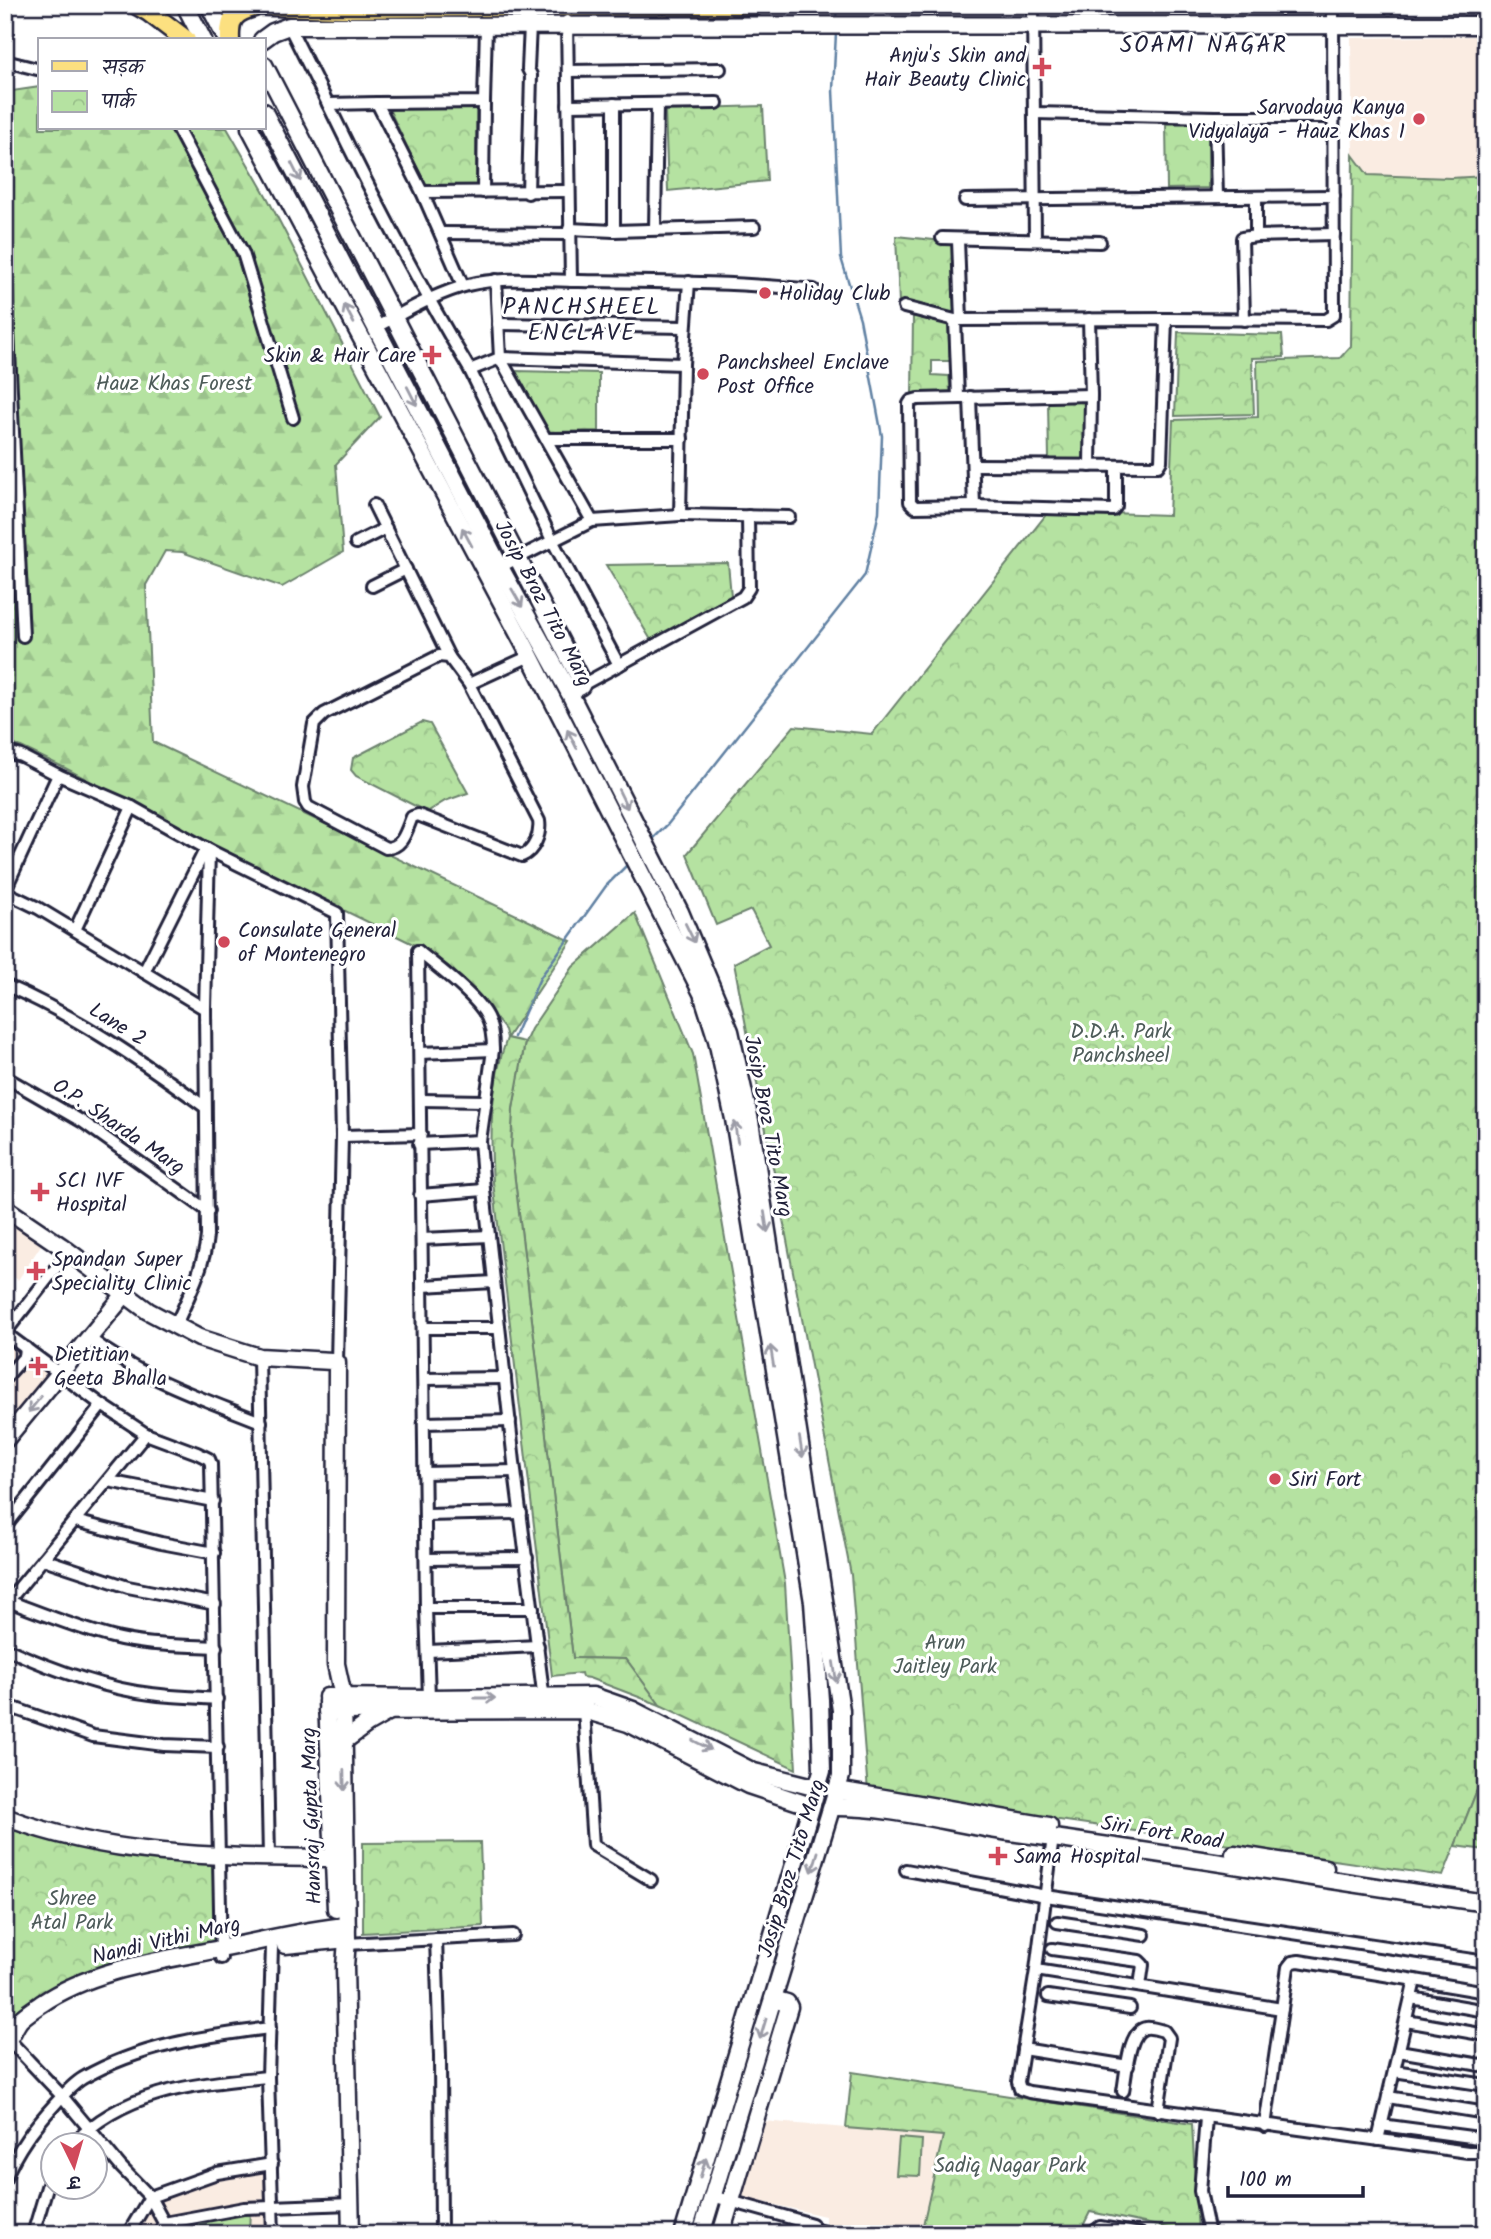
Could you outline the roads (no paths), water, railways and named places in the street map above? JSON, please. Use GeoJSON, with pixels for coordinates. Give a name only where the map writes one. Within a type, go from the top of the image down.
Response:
{"type":"FeatureCollection","features":[{"type":"Feature","properties":{"kind":"main road"},"geometry":{"type":"LineString","coordinates":[[137,5],[183,38]]}},
{"type":"Feature","properties":{"kind":"main road"},"geometry":{"type":"LineString","coordinates":[[233,5],[342,8],[754,5]]}},
{"type":"Feature","properties":{"kind":"main road"},"geometry":{"type":"LineString","coordinates":[[229,38],[234,17],[242,10],[257,6]]}},
{"type":"Feature","properties":{"kind":"street"},"geometry":{"type":"LineString","coordinates":[[185,5],[203,38]]}},
{"type":"Feature","properties":{"kind":"street"},"geometry":{"type":"LineString","coordinates":[[209,5],[228,38]]}},
{"type":"Feature","properties":{"kind":"street"},"geometry":{"type":"LineString","coordinates":[[1034,5],[1035,240]]}},
{"type":"Feature","properties":{"kind":"street"},"geometry":{"type":"LineString","coordinates":[[904,307],[958,320],[1326,320],[1332,317],[1335,311],[1333,5]]}},
{"type":"Feature","properties":{"kind":"street"},"geometry":{"type":"LineString","coordinates":[[567,6],[571,281]]}},
{"type":"Feature","properties":{"kind":"street"},"geometry":{"type":"LineString","coordinates":[[738,6],[792,25]]}},
{"type":"Feature","properties":{"kind":"street"},"geometry":{"type":"LineString","coordinates":[[528,193],[530,25]]}},
{"type":"Feature","properties":{"kind":"street"},"geometry":{"type":"LineString","coordinates":[[265,38],[289,26],[1486,25]]}},
{"type":"Feature","properties":{"kind":"street"},"geometry":{"type":"LineString","coordinates":[[289,26],[376,202],[428,301],[470,370],[552,540],[619,665]]}},
{"type":"Feature","properties":{"kind":"street"},"geometry":{"type":"LineString","coordinates":[[483,192],[486,26]]}},
{"type":"Feature","properties":{"kind":"street"},"geometry":{"type":"LineString","coordinates":[[5,61],[37,69]]}},
{"type":"Feature","properties":{"kind":"street"},"geometry":{"type":"LineString","coordinates":[[266,69],[517,559],[576,688],[747,593],[748,516]]}},
{"type":"Feature","properties":{"kind":"street"},"geometry":{"type":"LineString","coordinates":[[568,71],[720,69]]}},
{"type":"Feature","properties":{"kind":"street"},"geometry":{"type":"LineString","coordinates":[[328,104],[484,102]]}},
{"type":"Feature","properties":{"kind":"street"},"geometry":{"type":"LineString","coordinates":[[377,103],[422,192],[463,286]]}},
{"type":"Feature","properties":{"kind":"street"},"geometry":{"type":"LineString","coordinates":[[568,105],[717,103]]}},
{"type":"Feature","properties":{"kind":"street"},"geometry":{"type":"LineString","coordinates":[[614,104],[614,231]]}},
{"type":"Feature","properties":{"kind":"street"},"geometry":{"type":"LineString","coordinates":[[654,229],[657,104]]}},
{"type":"Feature","properties":{"kind":"street"},"geometry":{"type":"LineString","coordinates":[[1034,113],[1334,117]]}},
{"type":"Feature","properties":{"kind":"street","name":"Josip Broz Tito Marg"},"geometry":{"type":"LineString","coordinates":[[266,116],[500,568],[576,688],[638,830],[696,946],[730,1031],[750,1121],[841,1710],[841,1776],[701,2234]]}},
{"type":"Feature","properties":{"kind":"street"},"geometry":{"type":"LineString","coordinates":[[1215,117],[1217,197]]}},
{"type":"Feature","properties":{"kind":"street"},"geometry":{"type":"LineString","coordinates":[[178,130],[243,253],[293,418]]}},
{"type":"Feature","properties":{"kind":"street","name":"Josip Broz Tito Marg"},"geometry":{"type":"LineString","coordinates":[[251,130],[530,656],[702,993],[717,1040],[734,1119],[813,1602],[822,1771],[683,2234]]}},
{"type":"Feature","properties":{"kind":"street"},"geometry":{"type":"LineString","coordinates":[[422,192],[569,191]]}},
{"type":"Feature","properties":{"kind":"street"},"geometry":{"type":"LineString","coordinates":[[965,200],[1334,196]]}},
{"type":"Feature","properties":{"kind":"street"},"geometry":{"type":"LineString","coordinates":[[1256,197],[1256,236]]}},
{"type":"Feature","properties":{"kind":"street"},"geometry":{"type":"LineString","coordinates":[[441,233],[754,228]]}},
{"type":"Feature","properties":{"kind":"street"},"geometry":{"type":"LineString","coordinates":[[1244,320],[1242,238],[1334,234]]}},
{"type":"Feature","properties":{"kind":"street"},"geometry":{"type":"LineString","coordinates":[[942,238],[1100,242]]}},
{"type":"Feature","properties":{"kind":"street"},"geometry":{"type":"LineString","coordinates":[[958,240],[958,397]]}},
{"type":"Feature","properties":{"kind":"street"},"geometry":{"type":"LineString","coordinates":[[5,269],[23,636]]}},
{"type":"Feature","properties":{"kind":"street"},"geometry":{"type":"LineString","coordinates":[[376,327],[463,286],[496,280],[689,282],[814,290]]}},
{"type":"Feature","properties":{"kind":"street"},"geometry":{"type":"LineString","coordinates":[[496,280],[500,358],[592,520]]}},
{"type":"Feature","properties":{"kind":"street"},"geometry":{"type":"LineString","coordinates":[[680,515],[683,364],[689,282]]}},
{"type":"Feature","properties":{"kind":"street"},"geometry":{"type":"LineString","coordinates":[[973,466],[1156,467],[1161,463],[1166,319]]}},
{"type":"Feature","properties":{"kind":"street"},"geometry":{"type":"LineString","coordinates":[[1089,320],[1090,466]]}},
{"type":"Feature","properties":{"kind":"street"},"geometry":{"type":"LineString","coordinates":[[498,324],[685,327]]}},
{"type":"Feature","properties":{"kind":"street"},"geometry":{"type":"LineString","coordinates":[[470,370],[500,358],[683,364]]}},
{"type":"Feature","properties":{"kind":"street"},"geometry":{"type":"LineString","coordinates":[[1091,395],[958,397],[918,399],[909,404],[910,502],[915,507],[1114,510],[1116,467]]}},
{"type":"Feature","properties":{"kind":"street"},"geometry":{"type":"LineString","coordinates":[[970,397],[974,506]]}},
{"type":"Feature","properties":{"kind":"street"},"geometry":{"type":"LineString","coordinates":[[546,439],[682,439]]}},
{"type":"Feature","properties":{"kind":"street"},"geometry":{"type":"LineString","coordinates":[[374,505],[449,657],[469,684],[539,821],[539,831],[526,855],[522,856],[418,814],[412,817],[401,844],[386,848],[308,807],[305,802],[303,788],[314,724],[324,714],[439,656],[449,657]]}},
{"type":"Feature","properties":{"kind":"street"},"geometry":{"type":"LineString","coordinates":[[500,568],[592,520],[680,515],[789,517]]}},
{"type":"Feature","properties":{"kind":"street"},"geometry":{"type":"LineString","coordinates":[[356,542],[386,528]]}},
{"type":"Feature","properties":{"kind":"street"},"geometry":{"type":"LineString","coordinates":[[372,586],[406,569]]}},
{"type":"Feature","properties":{"kind":"street"},"geometry":{"type":"LineString","coordinates":[[469,684],[530,656]]}},
{"type":"Feature","properties":{"kind":"street"},"geometry":{"type":"LineString","coordinates":[[5,751],[132,807],[207,849],[337,913],[342,1136],[337,1363],[260,1357],[199,1338],[174,1327],[5,1208]]}},
{"type":"Feature","properties":{"kind":"street"},"geometry":{"type":"LineString","coordinates":[[58,775],[5,891],[205,1009]]}},
{"type":"Feature","properties":{"kind":"street"},"geometry":{"type":"LineString","coordinates":[[75,930],[132,807]]}},
{"type":"Feature","properties":{"kind":"street"},"geometry":{"type":"LineString","coordinates":[[144,972],[207,849]]}},
{"type":"Feature","properties":{"kind":"street"},"geometry":{"type":"LineString","coordinates":[[174,1327],[206,1254],[207,849]]}},
{"type":"Feature","properties":{"kind":"street"},"geometry":{"type":"LineString","coordinates":[[429,1698],[418,951],[475,1001],[487,1017],[493,1036],[480,1141],[515,1471],[544,1704]]}},
{"type":"Feature","properties":{"kind":"street","name":"Lane 2"},"geometry":{"type":"LineString","coordinates":[[5,985],[70,1017],[134,1056],[205,1107]]}},
{"type":"Feature","properties":{"kind":"street"},"geometry":{"type":"LineString","coordinates":[[420,1053],[493,1050]]}},
{"type":"Feature","properties":{"kind":"street","name":"O.P. Sharda Marg"},"geometry":{"type":"LineString","coordinates":[[5,1077],[83,1122],[208,1211]]}},
{"type":"Feature","properties":{"kind":"street"},"geometry":{"type":"LineString","coordinates":[[421,1100],[485,1101]]}},
{"type":"Feature","properties":{"kind":"street"},"geometry":{"type":"LineString","coordinates":[[342,1136],[480,1141]]}},
{"type":"Feature","properties":{"kind":"street"},"geometry":{"type":"LineString","coordinates":[[420,1195],[484,1190]]}},
{"type":"Feature","properties":{"kind":"street"},"geometry":{"type":"LineString","coordinates":[[422,1239],[489,1236]]}},
{"type":"Feature","properties":{"kind":"street"},"geometry":{"type":"LineString","coordinates":[[69,1251],[5,1333],[146,1434],[209,1459],[213,1502],[221,1954]]}},
{"type":"Feature","properties":{"kind":"street"},"geometry":{"type":"LineString","coordinates":[[423,1286],[494,1282]]}},
{"type":"Feature","properties":{"kind":"street"},"geometry":{"type":"LineString","coordinates":[[8,1433],[125,1294]]}},
{"type":"Feature","properties":{"kind":"street"},"geometry":{"type":"LineString","coordinates":[[423,1328],[499,1328]]}},
{"type":"Feature","properties":{"kind":"street"},"geometry":{"type":"LineString","coordinates":[[89,1338],[117,1360],[144,1374],[261,1422]]}},
{"type":"Feature","properties":{"kind":"street"},"geometry":{"type":"LineString","coordinates":[[5,1370],[26,1348]]}},
{"type":"Feature","properties":{"kind":"street"},"geometry":{"type":"LineString","coordinates":[[5,1378],[25,1356],[26,1348]]}},
{"type":"Feature","properties":{"kind":"street"},"geometry":{"type":"LineString","coordinates":[[260,1357],[269,1857]]}},
{"type":"Feature","properties":{"kind":"street","name":"Hansraj Gupta Marg"},"geometry":{"type":"LineString","coordinates":[[337,1363],[334,1858],[345,1967],[351,2234]]}},
{"type":"Feature","properties":{"kind":"street"},"geometry":{"type":"LineString","coordinates":[[424,1379],[505,1378]]}},
{"type":"Feature","properties":{"kind":"street"},"geometry":{"type":"LineString","coordinates":[[5,1527],[102,1405]]}},
{"type":"Feature","properties":{"kind":"street"},"geometry":{"type":"LineString","coordinates":[[424,1423],[510,1421]]}},
{"type":"Feature","properties":{"kind":"street"},"geometry":{"type":"LineString","coordinates":[[146,1434],[7,1603],[115,1638],[155,1644],[216,1647]]}},
{"type":"Feature","properties":{"kind":"street"},"geometry":{"type":"LineString","coordinates":[[424,1473],[515,1471]]}},
{"type":"Feature","properties":{"kind":"street"},"geometry":{"type":"LineString","coordinates":[[108,1481],[213,1502]]}},
{"type":"Feature","properties":{"kind":"street"},"geometry":{"type":"LineString","coordinates":[[425,1515],[521,1513]]}},
{"type":"Feature","properties":{"kind":"street"},"geometry":{"type":"LineString","coordinates":[[75,1521],[161,1543],[214,1553]]}},
{"type":"Feature","properties":{"kind":"street"},"geometry":{"type":"LineString","coordinates":[[426,1559],[527,1558]]}},
{"type":"Feature","properties":{"kind":"street"},"geometry":{"type":"LineString","coordinates":[[43,1559],[128,1587],[215,1604]]}},
{"type":"Feature","properties":{"kind":"street"},"geometry":{"type":"LineString","coordinates":[[426,1608],[533,1608]]}},
{"type":"Feature","properties":{"kind":"street"},"geometry":{"type":"LineString","coordinates":[[428,1651],[538,1646]]}},
{"type":"Feature","properties":{"kind":"street"},"geometry":{"type":"LineString","coordinates":[[5,1648],[70,1675],[116,1688],[150,1694],[217,1699]]}},
{"type":"Feature","properties":{"kind":"street"},"geometry":{"type":"LineString","coordinates":[[335,1704],[391,1711],[544,1704],[593,1696],[628,1723],[748,1785],[811,1806]]}},
{"type":"Feature","properties":{"kind":"street"},"geometry":{"type":"LineString","coordinates":[[335,1704],[429,1698],[544,1704],[584,1710],[633,1710],[754,1772],[818,1788]]}},
{"type":"Feature","properties":{"kind":"street","name":"Hansraj Gupta Marg"},"geometry":{"type":"LineString","coordinates":[[335,1704],[344,1741],[343,1935]]}},
{"type":"Feature","properties":{"kind":"street"},"geometry":{"type":"LineString","coordinates":[[5,1705],[93,1736],[164,1745],[218,1747]]}},
{"type":"Feature","properties":{"kind":"street"},"geometry":{"type":"LineString","coordinates":[[821,1720],[824,1711],[834,1708],[841,1720]]}},
{"type":"Feature","properties":{"kind":"street"},"geometry":{"type":"LineString","coordinates":[[584,1710],[593,1845],[651,1880]]}},
{"type":"Feature","properties":{"kind":"street"},"geometry":{"type":"LineString","coordinates":[[344,1741],[366,1724],[391,1711]]}},
{"type":"Feature","properties":{"kind":"street","name":"Siri Fort Road"},"geometry":{"type":"LineString","coordinates":[[837,1790],[1486,1894]]}},
{"type":"Feature","properties":{"kind":"street","name":"Siri Fort Road"},"geometry":{"type":"LineString","coordinates":[[832,1807],[861,1806],[1016,1833],[1486,1903]]}},
{"type":"Feature","properties":{"kind":"street"},"geometry":{"type":"LineString","coordinates":[[5,1817],[66,1837],[134,1850],[219,1857],[334,1858]]}},
{"type":"Feature","properties":{"kind":"street"},"geometry":{"type":"LineString","coordinates":[[1053,1837],[1018,2082],[1020,2089],[1206,2118],[1468,2152],[1478,2152],[1486,2145]]}},
{"type":"Feature","properties":{"kind":"street"},"geometry":{"type":"LineString","coordinates":[[906,1870],[1046,1896],[1486,1962]]}},
{"type":"Feature","properties":{"kind":"street"},"geometry":{"type":"LineString","coordinates":[[1057,1922],[1143,1935]]}},
{"type":"Feature","properties":{"kind":"street","name":"Nandi Vithi Marg"},"geometry":{"type":"LineString","coordinates":[[221,1954],[296,1932],[343,1935]]}},
{"type":"Feature","properties":{"kind":"street"},"geometry":{"type":"LineString","coordinates":[[343,1935],[436,1939],[513,1935]]}},
{"type":"Feature","properties":{"kind":"street","name":"Nandi Vithi Marg"},"geometry":{"type":"LineString","coordinates":[[9,2039],[19,2021],[38,2006],[82,1983],[127,1968],[343,1935]]}},
{"type":"Feature","properties":{"kind":"street"},"geometry":{"type":"LineString","coordinates":[[436,1939],[441,2234]]}},
{"type":"Feature","properties":{"kind":"street"},"geometry":{"type":"LineString","coordinates":[[272,1947],[268,2077],[272,2234]]}},
{"type":"Feature","properties":{"kind":"street"},"geometry":{"type":"LineString","coordinates":[[1052,1949],[1139,1961],[1143,1965],[1140,1986]]}},
{"type":"Feature","properties":{"kind":"street"},"geometry":{"type":"LineString","coordinates":[[1265,2126],[1282,2009],[1292,1962],[1486,1992]]}},
{"type":"Feature","properties":{"kind":"street"},"geometry":{"type":"LineString","coordinates":[[1036,1970],[1282,2009]]}},
{"type":"Feature","properties":{"kind":"street"},"geometry":{"type":"LineString","coordinates":[[1378,2140],[1415,1980]]}},
{"type":"Feature","properties":{"kind":"street"},"geometry":{"type":"LineString","coordinates":[[1048,1996],[1130,2008]]}},
{"type":"Feature","properties":{"kind":"street"},"geometry":{"type":"LineString","coordinates":[[1411,1998],[1486,2011]]}},
{"type":"Feature","properties":{"kind":"street"},"geometry":{"type":"LineString","coordinates":[[721,2234],[789,2007],[787,2003],[773,1999]]}},
{"type":"Feature","properties":{"kind":"street"},"geometry":{"type":"LineString","coordinates":[[1406,2021],[1486,2035]]}},
{"type":"Feature","properties":{"kind":"street"},"geometry":{"type":"LineString","coordinates":[[1123,2091],[1133,2037],[1139,2030],[1147,2027],[1164,2031],[1170,2038],[1158,2111]]}},
{"type":"Feature","properties":{"kind":"street"},"geometry":{"type":"LineString","coordinates":[[5,2179],[14,2157],[33,2128],[81,2079],[124,2058],[203,2036],[270,2028]]}},
{"type":"Feature","properties":{"kind":"street"},"geometry":{"type":"LineString","coordinates":[[9,2039],[150,2197],[164,2223]]}},
{"type":"Feature","properties":{"kind":"street"},"geometry":{"type":"LineString","coordinates":[[1023,2049],[1128,2066]]}},
{"type":"Feature","properties":{"kind":"street"},"geometry":{"type":"LineString","coordinates":[[1399,2051],[1486,2066]]}},
{"type":"Feature","properties":{"kind":"street"},"geometry":{"type":"LineString","coordinates":[[1394,2071],[1486,2085]]}},
{"type":"Feature","properties":{"kind":"street"},"geometry":{"type":"LineString","coordinates":[[89,2128],[137,2099],[191,2085],[268,2077]]}},
{"type":"Feature","properties":{"kind":"street"},"geometry":{"type":"LineString","coordinates":[[1388,2097],[1486,2112]]}},
{"type":"Feature","properties":{"kind":"street"},"geometry":{"type":"LineString","coordinates":[[1206,2118],[1200,2191],[1209,2234]]}},
{"type":"Feature","properties":{"kind":"street"},"geometry":{"type":"LineString","coordinates":[[1381,2125],[1486,2139]]}},
{"type":"Feature","properties":{"kind":"street"},"geometry":{"type":"LineString","coordinates":[[131,2234],[132,2227],[150,2197],[217,2173],[272,2164]]}},
{"type":"Feature","properties":{"kind":"street"},"geometry":{"type":"LineString","coordinates":[[712,2196],[812,2224],[812,2232],[829,2234]]}},
{"type":"Feature","properties":{"kind":"street"},"geometry":{"type":"LineString","coordinates":[[33,2234],[43,2200]]}},
{"type":"Feature","properties":{"kind":"street"},"geometry":{"type":"LineString","coordinates":[[164,2223],[244,2208],[351,2204]]}},
{"type":"Feature","properties":{"kind":"street"},"geometry":{"type":"LineString","coordinates":[[159,2234],[164,2223]]}},
{"type":"Feature","properties":{"kind":"street"},"geometry":{"type":"LineString","coordinates":[[1091,2234],[1100,2227],[1140,2234]]}},
{"type":"Feature","properties":{"kind":"waterway"},"geometry":{"type":"LineString","coordinates":[[836,19],[837,5]]}},
{"type":"Feature","properties":{"kind":"waterway"},"geometry":{"type":"LineString","coordinates":[[652,840],[668,824],[865,575],[879,512],[882,436],[860,319],[841,258],[833,90],[836,33]]}},
{"type":"Feature","properties":{"kind":"waterway"},"geometry":{"type":"LineString","coordinates":[[514,1037],[540,978],[606,886],[630,862]]}},
{"type":"Feature","properties":{"kind":"place","name":"Anju's Skin and Hair Beauty Clinic"},"geometry":{"type":"Point","coordinates":[1042,67]}},
{"type":"Feature","properties":{"kind":"place","name":"Sarvodaya Kanya Vidyalaya - Hauz Khas 1"},"geometry":{"type":"Point","coordinates":[1419,119]}},
{"type":"Feature","properties":{"kind":"place","name":"Holiday Club"},"geometry":{"type":"Point","coordinates":[765,293]}},
{"type":"Feature","properties":{"kind":"place","name":"Skin & Hair Care"},"geometry":{"type":"Point","coordinates":[432,355]}},
{"type":"Feature","properties":{"kind":"place","name":"Panchsheel Enclave Post Office"},"geometry":{"type":"Point","coordinates":[703,374]}},
{"type":"Feature","properties":{"kind":"place","name":"Consulate General of Montenegro"},"geometry":{"type":"Point","coordinates":[224,942]}},
{"type":"Feature","properties":{"kind":"place","name":"SCI IVF Hospital"},"geometry":{"type":"Point","coordinates":[40,1192]}},
{"type":"Feature","properties":{"kind":"place","name":"Spandan Super Speciality Clinic"},"geometry":{"type":"Point","coordinates":[36,1271]}},
{"type":"Feature","properties":{"kind":"place","name":"Dietitian Geeta Bhalla"},"geometry":{"type":"Point","coordinates":[38,1366]}},
{"type":"Feature","properties":{"kind":"place","name":"Siri Fort"},"geometry":{"type":"Point","coordinates":[1275,1479]}},
{"type":"Feature","properties":{"kind":"place","name":"Sama Hospital"},"geometry":{"type":"Point","coordinates":[998,1856]}},
{"type":"Feature","properties":{"kind":"district","name":"SOAMI NAGAR"},"geometry":{"type":"Point","coordinates":[1204,44]}},
{"type":"Feature","properties":{"kind":"district","name":"PANCHSHEEL ENCLAVE"},"geometry":{"type":"Point","coordinates":[582,319]}},
{"type":"Feature","properties":{"kind":"park label","name":"Hauz Khas Forest"},"geometry":{"type":"Point","coordinates":[174,383]}},
{"type":"Feature","properties":{"kind":"park label","name":"D.D.A. Park Panchsheel"},"geometry":{"type":"Point","coordinates":[1121,1043]}},
{"type":"Feature","properties":{"kind":"park label","name":"Arun Jaitley Park"},"geometry":{"type":"Point","coordinates":[945,1654]}},
{"type":"Feature","properties":{"kind":"park label","name":"Shree Atal Park"},"geometry":{"type":"Point","coordinates":[72,1910]}},
{"type":"Feature","properties":{"kind":"park label","name":"Sadiq Nagar Park"},"geometry":{"type":"Point","coordinates":[1010,2165]}}]}
